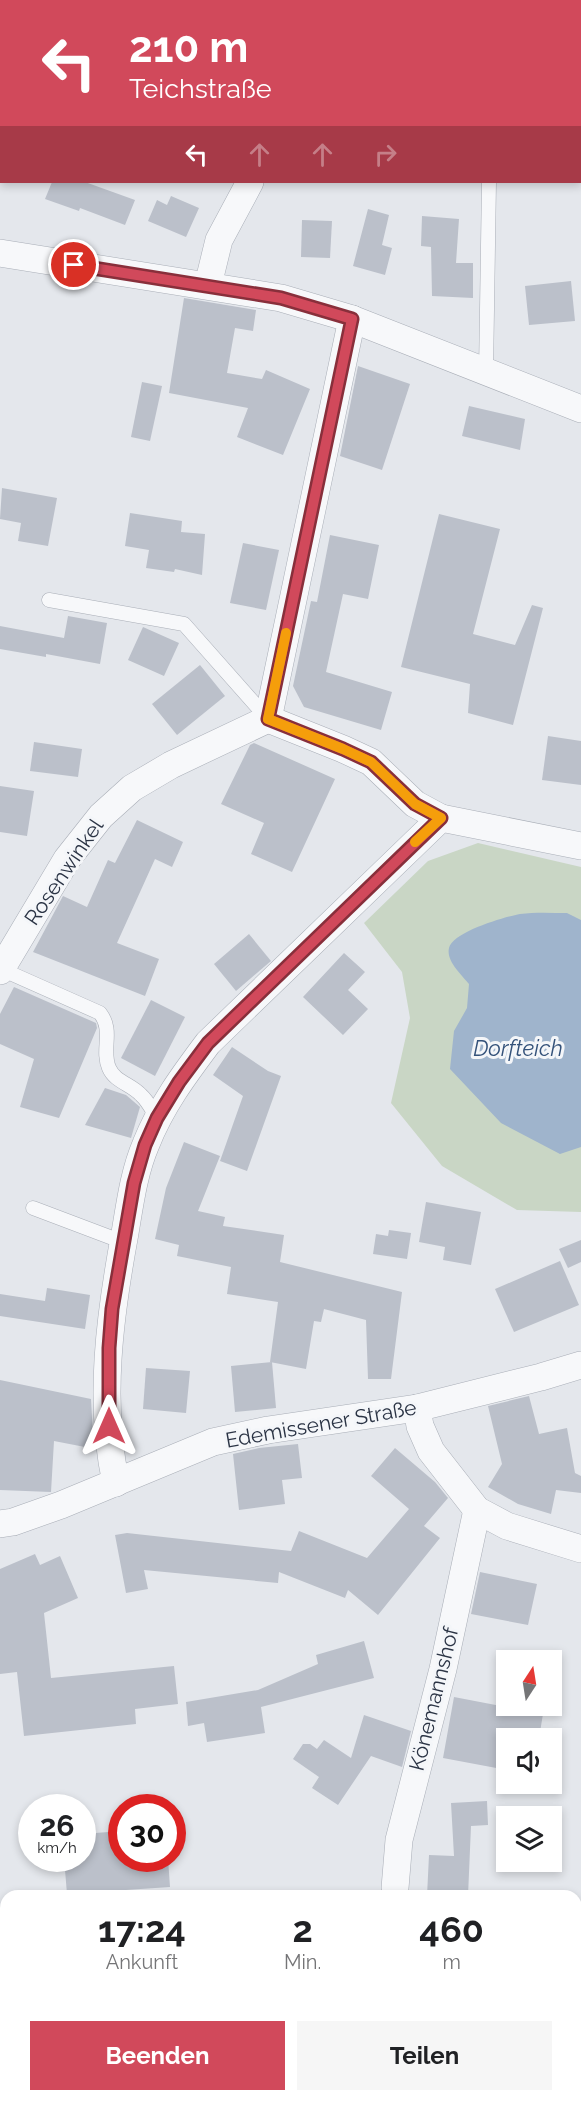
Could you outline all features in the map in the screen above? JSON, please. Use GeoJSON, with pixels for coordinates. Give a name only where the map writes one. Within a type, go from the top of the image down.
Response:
{"type":"FeatureCollection","features":[{"type":"Feature","properties":{"kind":"street"},"geometry":{"type":"LineString","coordinates":[[208,285],[219,240],[249,183]]}},
{"type":"Feature","properties":{"kind":"street"},"geometry":{"type":"LineString","coordinates":[[0,253],[281,298],[352,319],[581,409]]}},
{"type":"Feature","properties":{"kind":"street"},"geometry":{"type":"LineString","coordinates":[[0,271],[51,262]]}},
{"type":"Feature","properties":{"kind":"street"},"geometry":{"type":"LineString","coordinates":[[352,319],[268,719],[371,762],[415,804],[441,818],[581,846]]}},
{"type":"Feature","properties":{"kind":"street","name":"Rosenwinkel"},"geometry":{"type":"LineString","coordinates":[[0,970],[68,859],[100,816],[132,788],[171,765],[268,719]]}},
{"type":"Feature","properties":{"kind":"street"},"geometry":{"type":"LineString","coordinates":[[116,1483],[109,1450],[109,1348],[112,1309],[134,1183],[145,1145],[157,1118],[179,1082],[208,1043],[441,818]]}},
{"type":"Feature","properties":{"kind":"street","name":"Edemissener Straße"},"geometry":{"type":"LineString","coordinates":[[0,1524],[13,1522],[116,1483],[213,1442],[268,1430],[417,1408],[581,1365]]}},
{"type":"Feature","properties":{"kind":"street"},"geometry":{"type":"LineString","coordinates":[[417,1408],[420,1426],[431,1451],[477,1510],[507,1526],[581,1549]]}},
{"type":"Feature","properties":{"kind":"street","name":"Könemannshof"},"geometry":{"type":"LineString","coordinates":[[395,1888],[399,1840],[443,1669],[477,1510]]}},
{"type":"Feature","properties":{"kind":"lane"},"geometry":{"type":"LineString","coordinates":[[486,373],[489,183]]}},
{"type":"Feature","properties":{"kind":"lane"},"geometry":{"type":"LineString","coordinates":[[49,600],[184,624],[268,719]]}},
{"type":"Feature","properties":{"kind":"lane"},"geometry":{"type":"LineString","coordinates":[[0,970],[100,1013],[106,1021],[106,1060],[110,1071],[119,1081],[140,1093],[157,1118]]}},
{"type":"Feature","properties":{"kind":"lane"},"geometry":{"type":"LineString","coordinates":[[33,1208],[123,1242]]}},
{"type":"Feature","properties":{"kind":"green space"},"geometry":{"type":"Polygon","coordinates":[[[478,843],[581,867],[581,1212],[517,1210],[442,1166],[391,1103],[410,1018],[402,972],[364,923],[428,861],[478,843]]]}},
{"type":"Feature","properties":{"kind":"water","name":"Dorfteich"},"geometry":{"type":"Polygon","coordinates":[[[567,913],[581,920],[581,1147],[560,1154],[501,1123],[450,1069],[454,1031],[467,1008],[469,984],[450,958],[449,948],[460,936],[492,922],[520,914],[567,913]]]}},
{"type":"Feature","properties":{"kind":"building"},"geometry":{"type":"Polygon","coordinates":[[[52,183],[88,183],[135,200],[125,225],[80,208],[79,211],[45,199],[52,183]]]}},
{"type":"Feature","properties":{"kind":"building"},"geometry":{"type":"Polygon","coordinates":[[[171,196],[199,208],[186,237],[148,221],[157,200],[167,205],[171,196]]]}},
{"type":"Feature","properties":{"kind":"building"},"geometry":{"type":"Polygon","coordinates":[[[368,209],[389,215],[382,245],[392,248],[385,275],[353,266],[368,209]]]}},
{"type":"Feature","properties":{"kind":"building"},"geometry":{"type":"Polygon","coordinates":[[[422,216],[459,219],[456,263],[473,263],[473,298],[432,296],[431,247],[421,246],[422,216]]]}},
{"type":"Feature","properties":{"kind":"building"},"geometry":{"type":"Polygon","coordinates":[[[302,220],[332,221],[330,258],[301,257],[302,220]]]}},
{"type":"Feature","properties":{"kind":"building"},"geometry":{"type":"Polygon","coordinates":[[[571,281],[575,321],[529,325],[525,286],[571,281]]]}},
{"type":"Feature","properties":{"kind":"building"},"geometry":{"type":"Polygon","coordinates":[[[184,298],[256,310],[253,331],[235,328],[227,373],[262,379],[266,370],[310,389],[283,455],[237,437],[248,408],[169,393],[184,298]]]}},
{"type":"Feature","properties":{"kind":"building"},"geometry":{"type":"Polygon","coordinates":[[[358,366],[410,384],[382,470],[340,456],[358,366]]]}},
{"type":"Feature","properties":{"kind":"building"},"geometry":{"type":"Polygon","coordinates":[[[142,382],[162,386],[150,441],[131,437],[142,382]]]}},
{"type":"Feature","properties":{"kind":"building"},"geometry":{"type":"Polygon","coordinates":[[[469,406],[525,419],[520,450],[462,436],[469,406]]]}},
{"type":"Feature","properties":{"kind":"building"},"geometry":{"type":"Polygon","coordinates":[[[2,488],[57,498],[48,546],[18,541],[21,523],[0,519],[2,488]]]}},
{"type":"Feature","properties":{"kind":"building"},"geometry":{"type":"Polygon","coordinates":[[[130,513],[182,521],[181,532],[205,534],[202,575],[175,569],[174,572],[146,568],[149,550],[125,546],[130,513]]]}},
{"type":"Feature","properties":{"kind":"building"},"geometry":{"type":"Polygon","coordinates":[[[439,514],[500,529],[473,634],[515,645],[532,605],[543,608],[513,725],[468,713],[470,684],[401,667],[439,514]]]}},
{"type":"Feature","properties":{"kind":"building"},"geometry":{"type":"Polygon","coordinates":[[[330,535],[379,545],[368,599],[343,594],[326,672],[392,692],[381,730],[304,707],[293,686],[311,601],[317,602],[330,535]]]}},
{"type":"Feature","properties":{"kind":"building"},"geometry":{"type":"Polygon","coordinates":[[[243,543],[279,550],[266,610],[230,603],[243,543]]]}},
{"type":"Feature","properties":{"kind":"building"},"geometry":{"type":"Polygon","coordinates":[[[68,616],[107,623],[100,664],[46,654],[46,657],[0,649],[0,626],[64,638],[68,616]]]}},
{"type":"Feature","properties":{"kind":"building"},"geometry":{"type":"Polygon","coordinates":[[[143,627],[179,643],[164,676],[128,660],[143,627]]]}},
{"type":"Feature","properties":{"kind":"building"},"geometry":{"type":"Polygon","coordinates":[[[200,665],[225,696],[177,735],[152,704],[200,665]]]}},
{"type":"Feature","properties":{"kind":"building"},"geometry":{"type":"Polygon","coordinates":[[[548,736],[581,741],[581,785],[542,780],[548,736]]]}},
{"type":"Feature","properties":{"kind":"building"},"geometry":{"type":"Polygon","coordinates":[[[34,742],[82,749],[78,777],[30,771],[34,742]]]}},
{"type":"Feature","properties":{"kind":"building"},"geometry":{"type":"Polygon","coordinates":[[[254,743],[335,779],[292,872],[251,854],[264,823],[221,804],[250,745],[254,743]]]}},
{"type":"Feature","properties":{"kind":"building"},"geometry":{"type":"Polygon","coordinates":[[[0,786],[34,791],[27,836],[0,832],[0,786]]]}},
{"type":"Feature","properties":{"kind":"building"},"geometry":{"type":"Polygon","coordinates":[[[137,820],[183,842],[172,867],[155,859],[117,943],[159,959],[145,996],[33,952],[63,896],[87,907],[108,860],[115,863],[137,820]]]}},
{"type":"Feature","properties":{"kind":"building"},"geometry":{"type":"Polygon","coordinates":[[[249,934],[271,961],[236,991],[214,964],[249,934]]]}},
{"type":"Feature","properties":{"kind":"building"},"geometry":{"type":"Polygon","coordinates":[[[344,953],[365,972],[348,990],[368,1009],[343,1035],[303,997],[344,953]]]}},
{"type":"Feature","properties":{"kind":"building"},"geometry":{"type":"Polygon","coordinates":[[[14,987],[96,1023],[97,1028],[59,1118],[20,1107],[34,1059],[0,1044],[0,1014],[14,987]]]}},
{"type":"Feature","properties":{"kind":"building"},"geometry":{"type":"Polygon","coordinates":[[[151,1000],[185,1017],[155,1076],[121,1058],[151,1000]]]}},
{"type":"Feature","properties":{"kind":"building"},"geometry":{"type":"Polygon","coordinates":[[[232,1047],[268,1071],[281,1076],[247,1171],[220,1161],[243,1096],[213,1075],[232,1047]]]}},
{"type":"Feature","properties":{"kind":"building"},"geometry":{"type":"Polygon","coordinates":[[[105,1088],[126,1095],[140,1107],[131,1138],[85,1125],[105,1088]]]}},
{"type":"Feature","properties":{"kind":"building"},"geometry":{"type":"Polygon","coordinates":[[[184,1142],[220,1156],[198,1211],[225,1217],[223,1226],[284,1235],[280,1262],[402,1292],[391,1379],[368,1379],[366,1320],[324,1309],[321,1322],[314,1321],[306,1369],[270,1362],[278,1302],[227,1294],[231,1267],[177,1256],[179,1245],[155,1239],[166,1188],[184,1142]]]}},
{"type":"Feature","properties":{"kind":"building"},"geometry":{"type":"Polygon","coordinates":[[[426,1202],[481,1212],[471,1265],[443,1260],[445,1247],[419,1242],[426,1202]]]}},
{"type":"Feature","properties":{"kind":"building"},"geometry":{"type":"Polygon","coordinates":[[[389,1230],[411,1233],[407,1259],[373,1254],[376,1234],[388,1236],[389,1230]]]}},
{"type":"Feature","properties":{"kind":"building"},"geometry":{"type":"Polygon","coordinates":[[[581,1240],[581,1262],[568,1268],[559,1249],[581,1240]]]}},
{"type":"Feature","properties":{"kind":"building"},"geometry":{"type":"Polygon","coordinates":[[[560,1261],[579,1305],[514,1332],[495,1289],[560,1261]]]}},
{"type":"Feature","properties":{"kind":"building"},"geometry":{"type":"Polygon","coordinates":[[[47,1288],[90,1295],[85,1329],[0,1316],[0,1294],[45,1301],[47,1288]]]}},
{"type":"Feature","properties":{"kind":"building"},"geometry":{"type":"Polygon","coordinates":[[[272,1362],[276,1408],[235,1412],[231,1366],[272,1362]]]}},
{"type":"Feature","properties":{"kind":"building"},"geometry":{"type":"Polygon","coordinates":[[[146,1368],[190,1371],[186,1413],[143,1409],[146,1368]]]}},
{"type":"Feature","properties":{"kind":"building"},"geometry":{"type":"Polygon","coordinates":[[[0,1380],[91,1399],[93,1436],[90,1448],[54,1441],[51,1492],[0,1490],[0,1380]]]}},
{"type":"Feature","properties":{"kind":"building"},"geometry":{"type":"Polygon","coordinates":[[[529,1396],[539,1434],[567,1428],[575,1473],[581,1476],[581,1493],[556,1490],[551,1514],[518,1504],[488,1487],[502,1464],[488,1406],[529,1396]]]}},
{"type":"Feature","properties":{"kind":"building"},"geometry":{"type":"Polygon","coordinates":[[[298,1444],[302,1478],[282,1480],[285,1504],[239,1510],[233,1454],[259,1448],[298,1444]]]}},
{"type":"Feature","properties":{"kind":"building"},"geometry":{"type":"Polygon","coordinates":[[[395,1448],[435,1482],[448,1498],[424,1526],[440,1538],[378,1615],[348,1590],[345,1598],[279,1572],[278,1583],[144,1570],[148,1589],[126,1593],[115,1535],[127,1533],[291,1551],[299,1531],[367,1558],[409,1509],[371,1476],[395,1448]]]}},
{"type":"Feature","properties":{"kind":"building"},"geometry":{"type":"Polygon","coordinates":[[[35,1554],[40,1565],[60,1556],[78,1598],[44,1613],[51,1678],[174,1666],[178,1704],[135,1709],[136,1724],[24,1736],[17,1672],[0,1674],[0,1569],[35,1554]]]}},
{"type":"Feature","properties":{"kind":"building"},"geometry":{"type":"Polygon","coordinates":[[[480,1572],[537,1584],[528,1625],[471,1614],[480,1572]]]}},
{"type":"Feature","properties":{"kind":"building"},"geometry":{"type":"Polygon","coordinates":[[[364,1641],[374,1678],[261,1707],[265,1733],[207,1742],[204,1723],[188,1726],[186,1702],[258,1690],[318,1664],[316,1655],[364,1641]]]}},
{"type":"Feature","properties":{"kind":"building"},"geometry":{"type":"Polygon","coordinates":[[[454,1697],[496,1705],[496,1716],[543,1716],[541,1728],[496,1728],[496,1768],[443,1758],[454,1697]]]}},
{"type":"Feature","properties":{"kind":"building"},"geometry":{"type":"Polygon","coordinates":[[[364,1715],[411,1731],[402,1767],[371,1756],[338,1805],[312,1788],[319,1777],[293,1759],[303,1744],[310,1744],[317,1749],[324,1740],[351,1758],[364,1715]]]}},
{"type":"Feature","properties":{"kind":"building"},"geometry":{"type":"Polygon","coordinates":[[[487,1801],[488,1825],[471,1826],[468,1890],[427,1890],[429,1855],[454,1856],[451,1803],[487,1801]]]}},
{"type":"Feature","properties":{"kind":"building"},"geometry":{"type":"Polygon","coordinates":[[[108,1832],[108,1872],[169,1872],[170,1887],[67,1890],[65,1872],[96,1872],[96,1833],[108,1832]]]}},
{"type":"Feature","properties":{"kind":"slow traffic"},"geometry":{"type":"LineString","coordinates":[[286,633],[268,719],[371,762],[415,804],[441,818],[415,842]]}},
{"type":"Feature","properties":{"kind":"route"},"geometry":{"type":"LineString","coordinates":[[74,265],[281,298],[352,319],[268,719],[371,762],[415,804],[441,818],[208,1043],[179,1082],[157,1118],[145,1145],[134,1183],[112,1309],[109,1348],[109,1426]]}}]}
